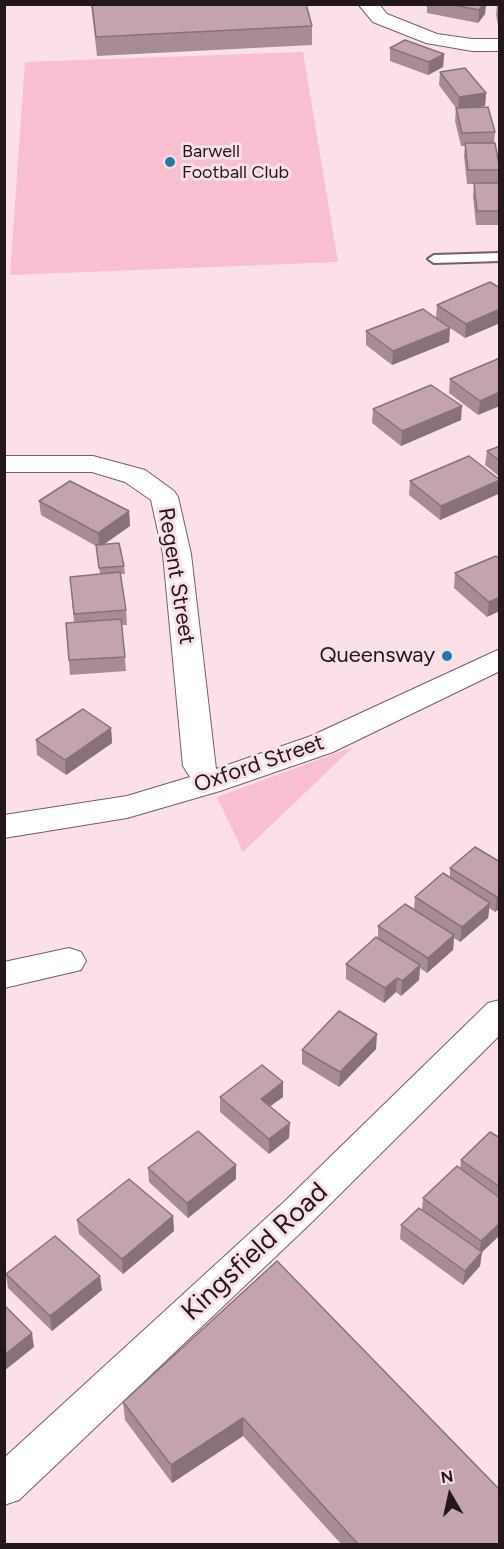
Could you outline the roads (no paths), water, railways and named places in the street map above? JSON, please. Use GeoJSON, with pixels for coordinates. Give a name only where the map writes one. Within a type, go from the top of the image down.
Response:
{"type":"FeatureCollection","features":[{"type":"Feature","properties":{"kind":"street"},"geometry":{"type":"LineString","coordinates":[[368,4],[380,18],[433,39],[472,45],[500,45]]}},
{"type":"Feature","properties":{"kind":"street","name":"Regent Street"},"geometry":{"type":"LineString","coordinates":[[4,465],[93,464],[135,476],[164,497],[177,554],[188,636],[192,718],[199,766],[209,783]]}},
{"type":"Feature","properties":{"kind":"street","name":"Oxford Street"},"geometry":{"type":"LineString","coordinates":[[4,827],[127,807],[209,783],[322,744],[500,659]]}},
{"type":"Feature","properties":{"kind":"street"},"geometry":{"type":"LineString","coordinates":[[4,975],[69,961]]}},
{"type":"Feature","properties":{"kind":"street","name":"Kingsfield Road"},"geometry":{"type":"LineString","coordinates":[[4,1486],[299,1212],[500,1013]]}},
{"type":"Feature","properties":{"kind":"lane"},"geometry":{"type":"LineString","coordinates":[[434,259],[500,257]]}},
{"type":"Feature","properties":{"kind":"place","name":"Barwell Football Club"},"geometry":{"type":"Point","coordinates":[170,162]}},
{"type":"Feature","properties":{"kind":"place","name":"Queensway"},"geometry":{"type":"Point","coordinates":[447,656]}}]}
